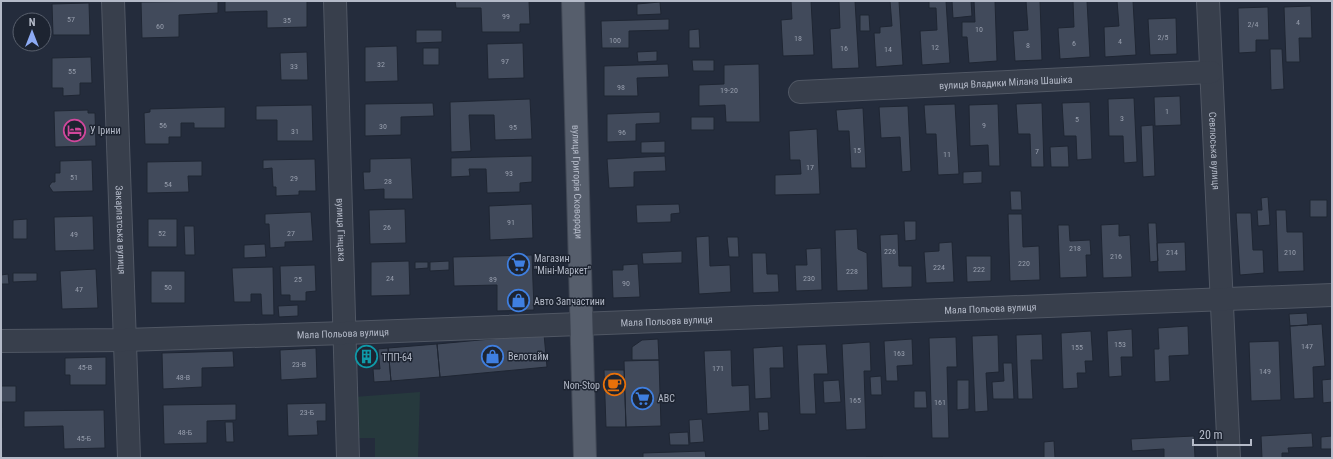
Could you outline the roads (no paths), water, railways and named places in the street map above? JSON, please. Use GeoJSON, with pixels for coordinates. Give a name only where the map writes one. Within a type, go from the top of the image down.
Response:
{"type":"FeatureCollection","features":[{"type":"Feature","properties":{"kind":"main road","name":"вулиця Григорія Сковороди"},"geometry":{"type":"LineString","coordinates":[[573,1],[585,458]]}},
{"type":"Feature","properties":{"kind":"street","name":"Закарпатська вулиця"},"geometry":{"type":"LineString","coordinates":[[113,1],[129,458]]}},
{"type":"Feature","properties":{"kind":"street","name":"вулиця Гінцака"},"geometry":{"type":"LineString","coordinates":[[335,1],[348,458]]}},
{"type":"Feature","properties":{"kind":"street","name":"Севлюська вулиця"},"geometry":{"type":"LineString","coordinates":[[1208,1],[1229,458]]}},
{"type":"Feature","properties":{"kind":"street","name":"вулиця Владики Мілана Шашіка"},"geometry":{"type":"LineString","coordinates":[[800,92],[1211,72]]}},
{"type":"Feature","properties":{"kind":"street","name":"Мала Польова вулиця"},"geometry":{"type":"LineString","coordinates":[[1,342],[125,340],[581,325],[1332,295]]}},
{"type":"Feature","properties":{"kind":"place","name":"У Ірини"},"geometry":{"type":"Point","coordinates":[75,130]}},
{"type":"Feature","properties":{"kind":"place","name":"Магазин \"Міні-Маркет\""},"geometry":{"type":"Point","coordinates":[519,264]}},
{"type":"Feature","properties":{"kind":"place","name":"Авто Запчастини"},"geometry":{"type":"Point","coordinates":[518,301]}},
{"type":"Feature","properties":{"kind":"place","name":"Велотайм"},"geometry":{"type":"Point","coordinates":[492,356]}},
{"type":"Feature","properties":{"kind":"place","name":"ТПП-64"},"geometry":{"type":"Point","coordinates":[367,357]}},
{"type":"Feature","properties":{"kind":"place","name":"Non-Stop"},"geometry":{"type":"Point","coordinates":[615,385]}},
{"type":"Feature","properties":{"kind":"place","name":"ABC"},"geometry":{"type":"Point","coordinates":[642,398]}}]}
